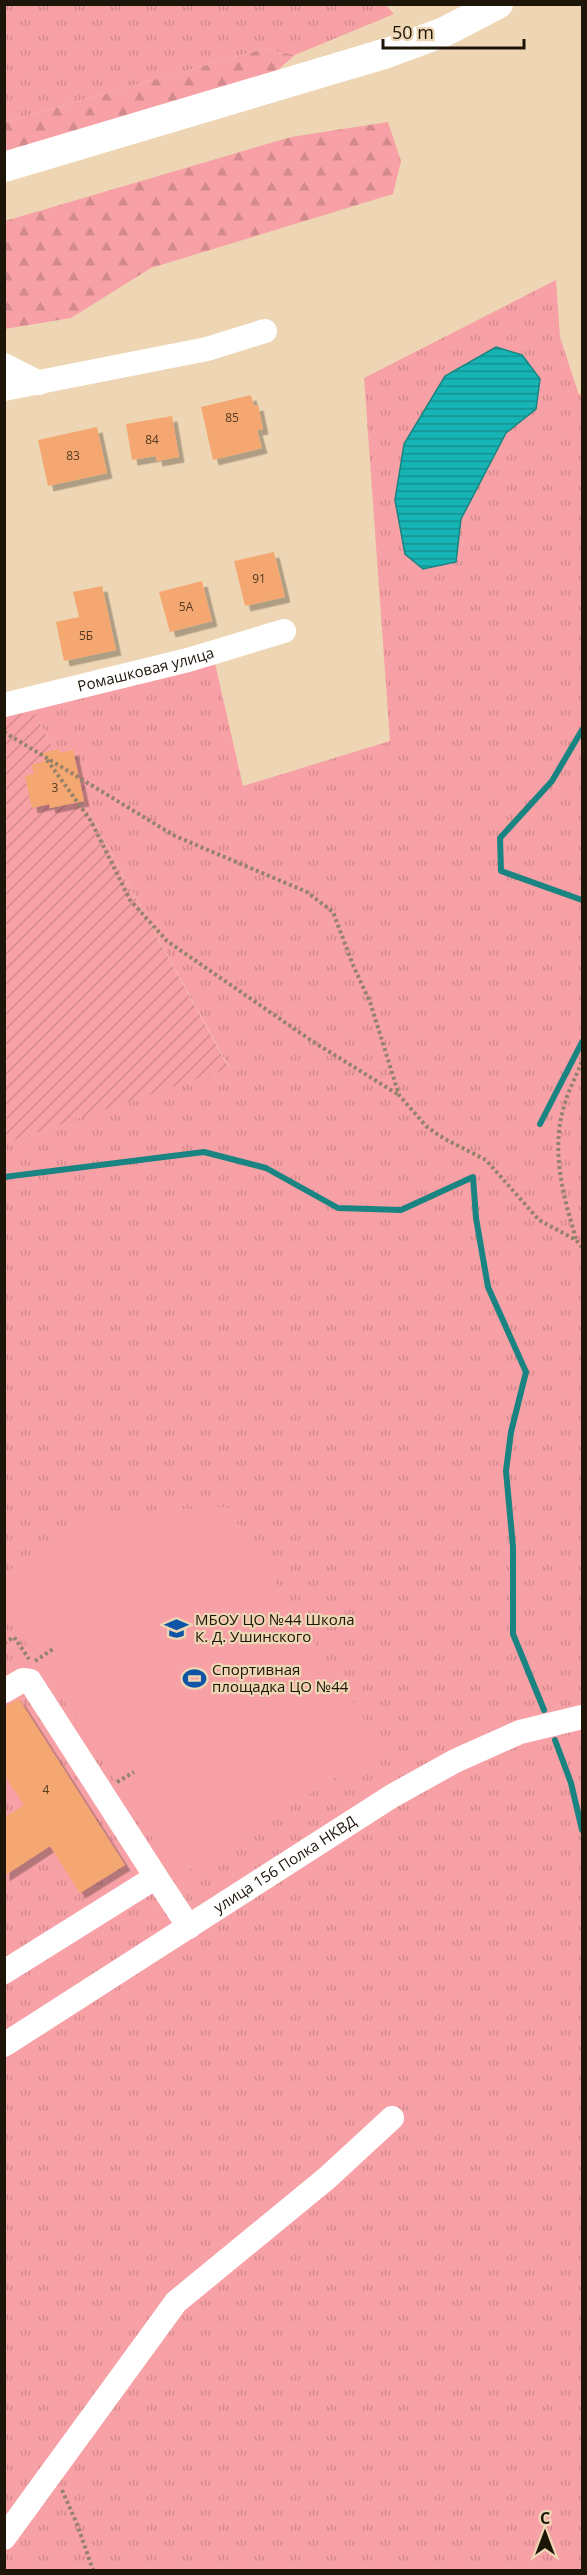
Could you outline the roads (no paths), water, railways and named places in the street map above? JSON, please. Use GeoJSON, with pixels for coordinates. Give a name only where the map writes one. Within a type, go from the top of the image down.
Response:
{"type":"FeatureCollection","features":[{"type":"Feature","properties":{"kind":"main road"},"geometry":{"type":"LineString","coordinates":[[4,167],[387,53],[444,32],[498,4]]}},
{"type":"Feature","properties":{"kind":"street"},"geometry":{"type":"LineString","coordinates":[[4,389],[207,349],[265,331]]}},
{"type":"Feature","properties":{"kind":"street"},"geometry":{"type":"LineString","coordinates":[[4,365],[39,383]]}},
{"type":"Feature","properties":{"kind":"street","name":"Ромашковая улица"},"geometry":{"type":"LineString","coordinates":[[4,705],[188,660],[284,632]]}},
{"type":"Feature","properties":{"kind":"street"},"geometry":{"type":"LineString","coordinates":[[4,1691],[23,1680],[30,1682],[189,1927]]}},
{"type":"Feature","properties":{"kind":"street","name":"улица 156 Полка НКВД"},"geometry":{"type":"LineString","coordinates":[[4,2045],[392,1796],[455,1761],[520,1732],[582,1717]]}},
{"type":"Feature","properties":{"kind":"street"},"geometry":{"type":"LineString","coordinates":[[4,1972],[156,1877]]}},
{"type":"Feature","properties":{"kind":"street"},"geometry":{"type":"LineString","coordinates":[[4,2538],[176,2302],[327,2178],[392,2118]]}},
{"type":"Feature","properties":{"kind":"water"},"geometry":{"type":"Polygon","coordinates":[[[496,347],[522,355],[540,379],[536,409],[506,433],[461,519],[456,562],[423,569],[405,554],[395,500],[404,444],[445,376],[496,347]]]}},
{"type":"Feature","properties":{"kind":"waterway"},"geometry":{"type":"LineString","coordinates":[[582,730],[552,781],[500,838],[501,871],[582,900]]}},
{"type":"Feature","properties":{"kind":"waterway"},"geometry":{"type":"LineString","coordinates":[[540,1124],[582,1042]]}},
{"type":"Feature","properties":{"kind":"waterway"},"geometry":{"type":"LineString","coordinates":[[4,1177],[204,1152],[266,1168],[338,1208],[401,1210],[473,1177],[476,1218],[488,1287],[526,1372],[511,1432],[506,1471],[513,1547],[513,1634],[544,1710]]}},
{"type":"Feature","properties":{"kind":"waterway"},"geometry":{"type":"LineString","coordinates":[[555,1740],[571,1783],[582,1830]]}},
{"type":"Feature","properties":{"kind":"place","name":"МБОУ ЦО №44 Школа К. Д. Ушинского"},"geometry":{"type":"Point","coordinates":[177,1629]}},
{"type":"Feature","properties":{"kind":"place","name":"Спортивная площадка ЦО №44"},"geometry":{"type":"Point","coordinates":[194,1679]}}]}
